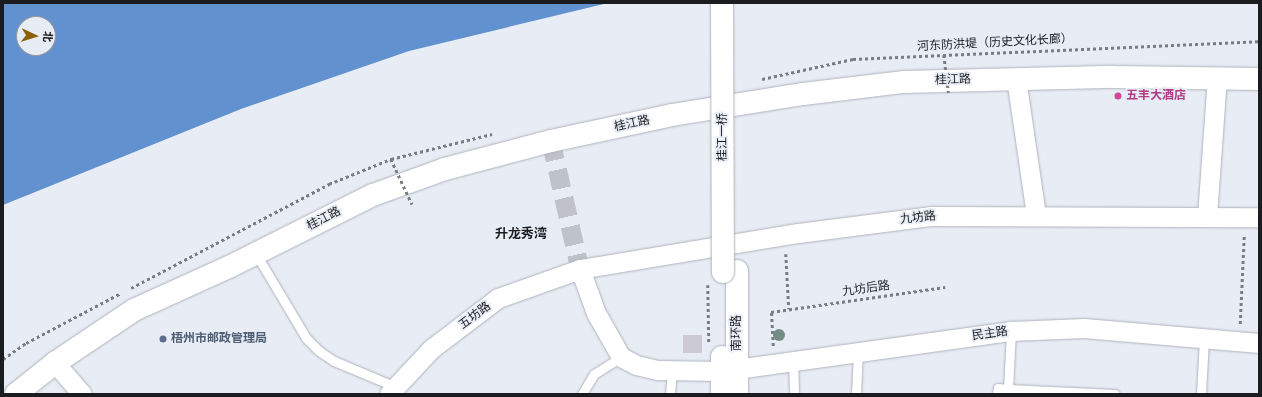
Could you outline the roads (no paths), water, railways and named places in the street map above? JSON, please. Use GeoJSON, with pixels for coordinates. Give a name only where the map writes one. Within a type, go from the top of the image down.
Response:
{"type":"FeatureCollection","features":[{"type":"Feature","properties":{"kind":"street","name":"桂江一桥"},"geometry":{"type":"LineString","coordinates":[[722,3],[723,274]]}},
{"type":"Feature","properties":{"kind":"street","name":"桂江一桥"},"geometry":{"type":"LineString","coordinates":[[723,274],[736,86],[735,3]]}},
{"type":"Feature","properties":{"kind":"street","name":"桂江路"},"geometry":{"type":"LineString","coordinates":[[16,394],[54,363],[134,310],[256,254],[373,195],[445,169],[551,141],[672,115],[803,94],[904,82],[1016,78],[1217,77],[1259,79]]}},
{"type":"Feature","properties":{"kind":"street"},"geometry":{"type":"LineString","coordinates":[[1208,216],[1217,77]]}},
{"type":"Feature","properties":{"kind":"street"},"geometry":{"type":"LineString","coordinates":[[1016,78],[1036,215]]}},
{"type":"Feature","properties":{"kind":"street","name":"九坊路"},"geometry":{"type":"LineString","coordinates":[[580,268],[785,235],[930,216],[1036,215],[1252,217]]}},
{"type":"Feature","properties":{"kind":"street"},"geometry":{"type":"LineString","coordinates":[[580,268],[596,313],[621,357]]}},
{"type":"Feature","properties":{"kind":"street","name":"五坊路"},"geometry":{"type":"LineString","coordinates":[[392,390],[431,349],[498,298],[580,268]]}},
{"type":"Feature","properties":{"kind":"street","name":"南环路"},"geometry":{"type":"LineString","coordinates":[[722,394],[723,274]]}},
{"type":"Feature","properties":{"kind":"street","name":"民主路"},"geometry":{"type":"LineString","coordinates":[[621,357],[647,368],[723,371],[1011,331],[1084,328],[1259,343]]}},
{"type":"Feature","properties":{"kind":"street"},"geometry":{"type":"LineString","coordinates":[[54,363],[82,394]]}},
{"type":"Feature","properties":{"kind":"street","name":"南环路"},"geometry":{"type":"LineString","coordinates":[[723,371],[737,394]]}},
{"type":"Feature","properties":{"kind":"lane"},"geometry":{"type":"LineString","coordinates":[[256,254],[306,338],[319,351],[334,361],[392,390]]}},
{"type":"Feature","properties":{"kind":"lane"},"geometry":{"type":"LineString","coordinates":[[1008,389],[1011,331]]}},
{"type":"Feature","properties":{"kind":"lane"},"geometry":{"type":"LineString","coordinates":[[1201,394],[1204,338]]}},
{"type":"Feature","properties":{"kind":"lane"},"geometry":{"type":"LineString","coordinates":[[856,394],[858,352]]}},
{"type":"Feature","properties":{"kind":"lane"},"geometry":{"type":"LineString","coordinates":[[582,394],[594,374],[621,357]]}},
{"type":"Feature","properties":{"kind":"lane"},"geometry":{"type":"LineString","coordinates":[[793,361],[794,394]]}},
{"type":"Feature","properties":{"kind":"lane"},"geometry":{"type":"LineString","coordinates":[[670,394],[672,370]]}},
{"type":"Feature","properties":{"kind":"lane"},"geometry":{"type":"LineString","coordinates":[[997,394],[998,388],[1040,392],[1115,394]]}},
{"type":"Feature","properties":{"kind":"water"},"geometry":{"type":"Polygon","coordinates":[[[3,3],[608,3],[409,51],[241,109],[3,205],[3,3]]]}},
{"type":"Feature","properties":{"kind":"tunnel"},"geometry":{"type":"LineString","coordinates":[[551,141],[580,269]]}},
{"type":"Feature","properties":{"kind":"place","name":"五丰大酒店"},"geometry":{"type":"Point","coordinates":[1118,96]}},
{"type":"Feature","properties":{"kind":"place","name":"梧州市邮政管理局"},"geometry":{"type":"Point","coordinates":[163,339]}},
{"type":"Feature","properties":{"kind":"district","name":"升龙秀湾"},"geometry":{"type":"Point","coordinates":[521,234]}}]}
